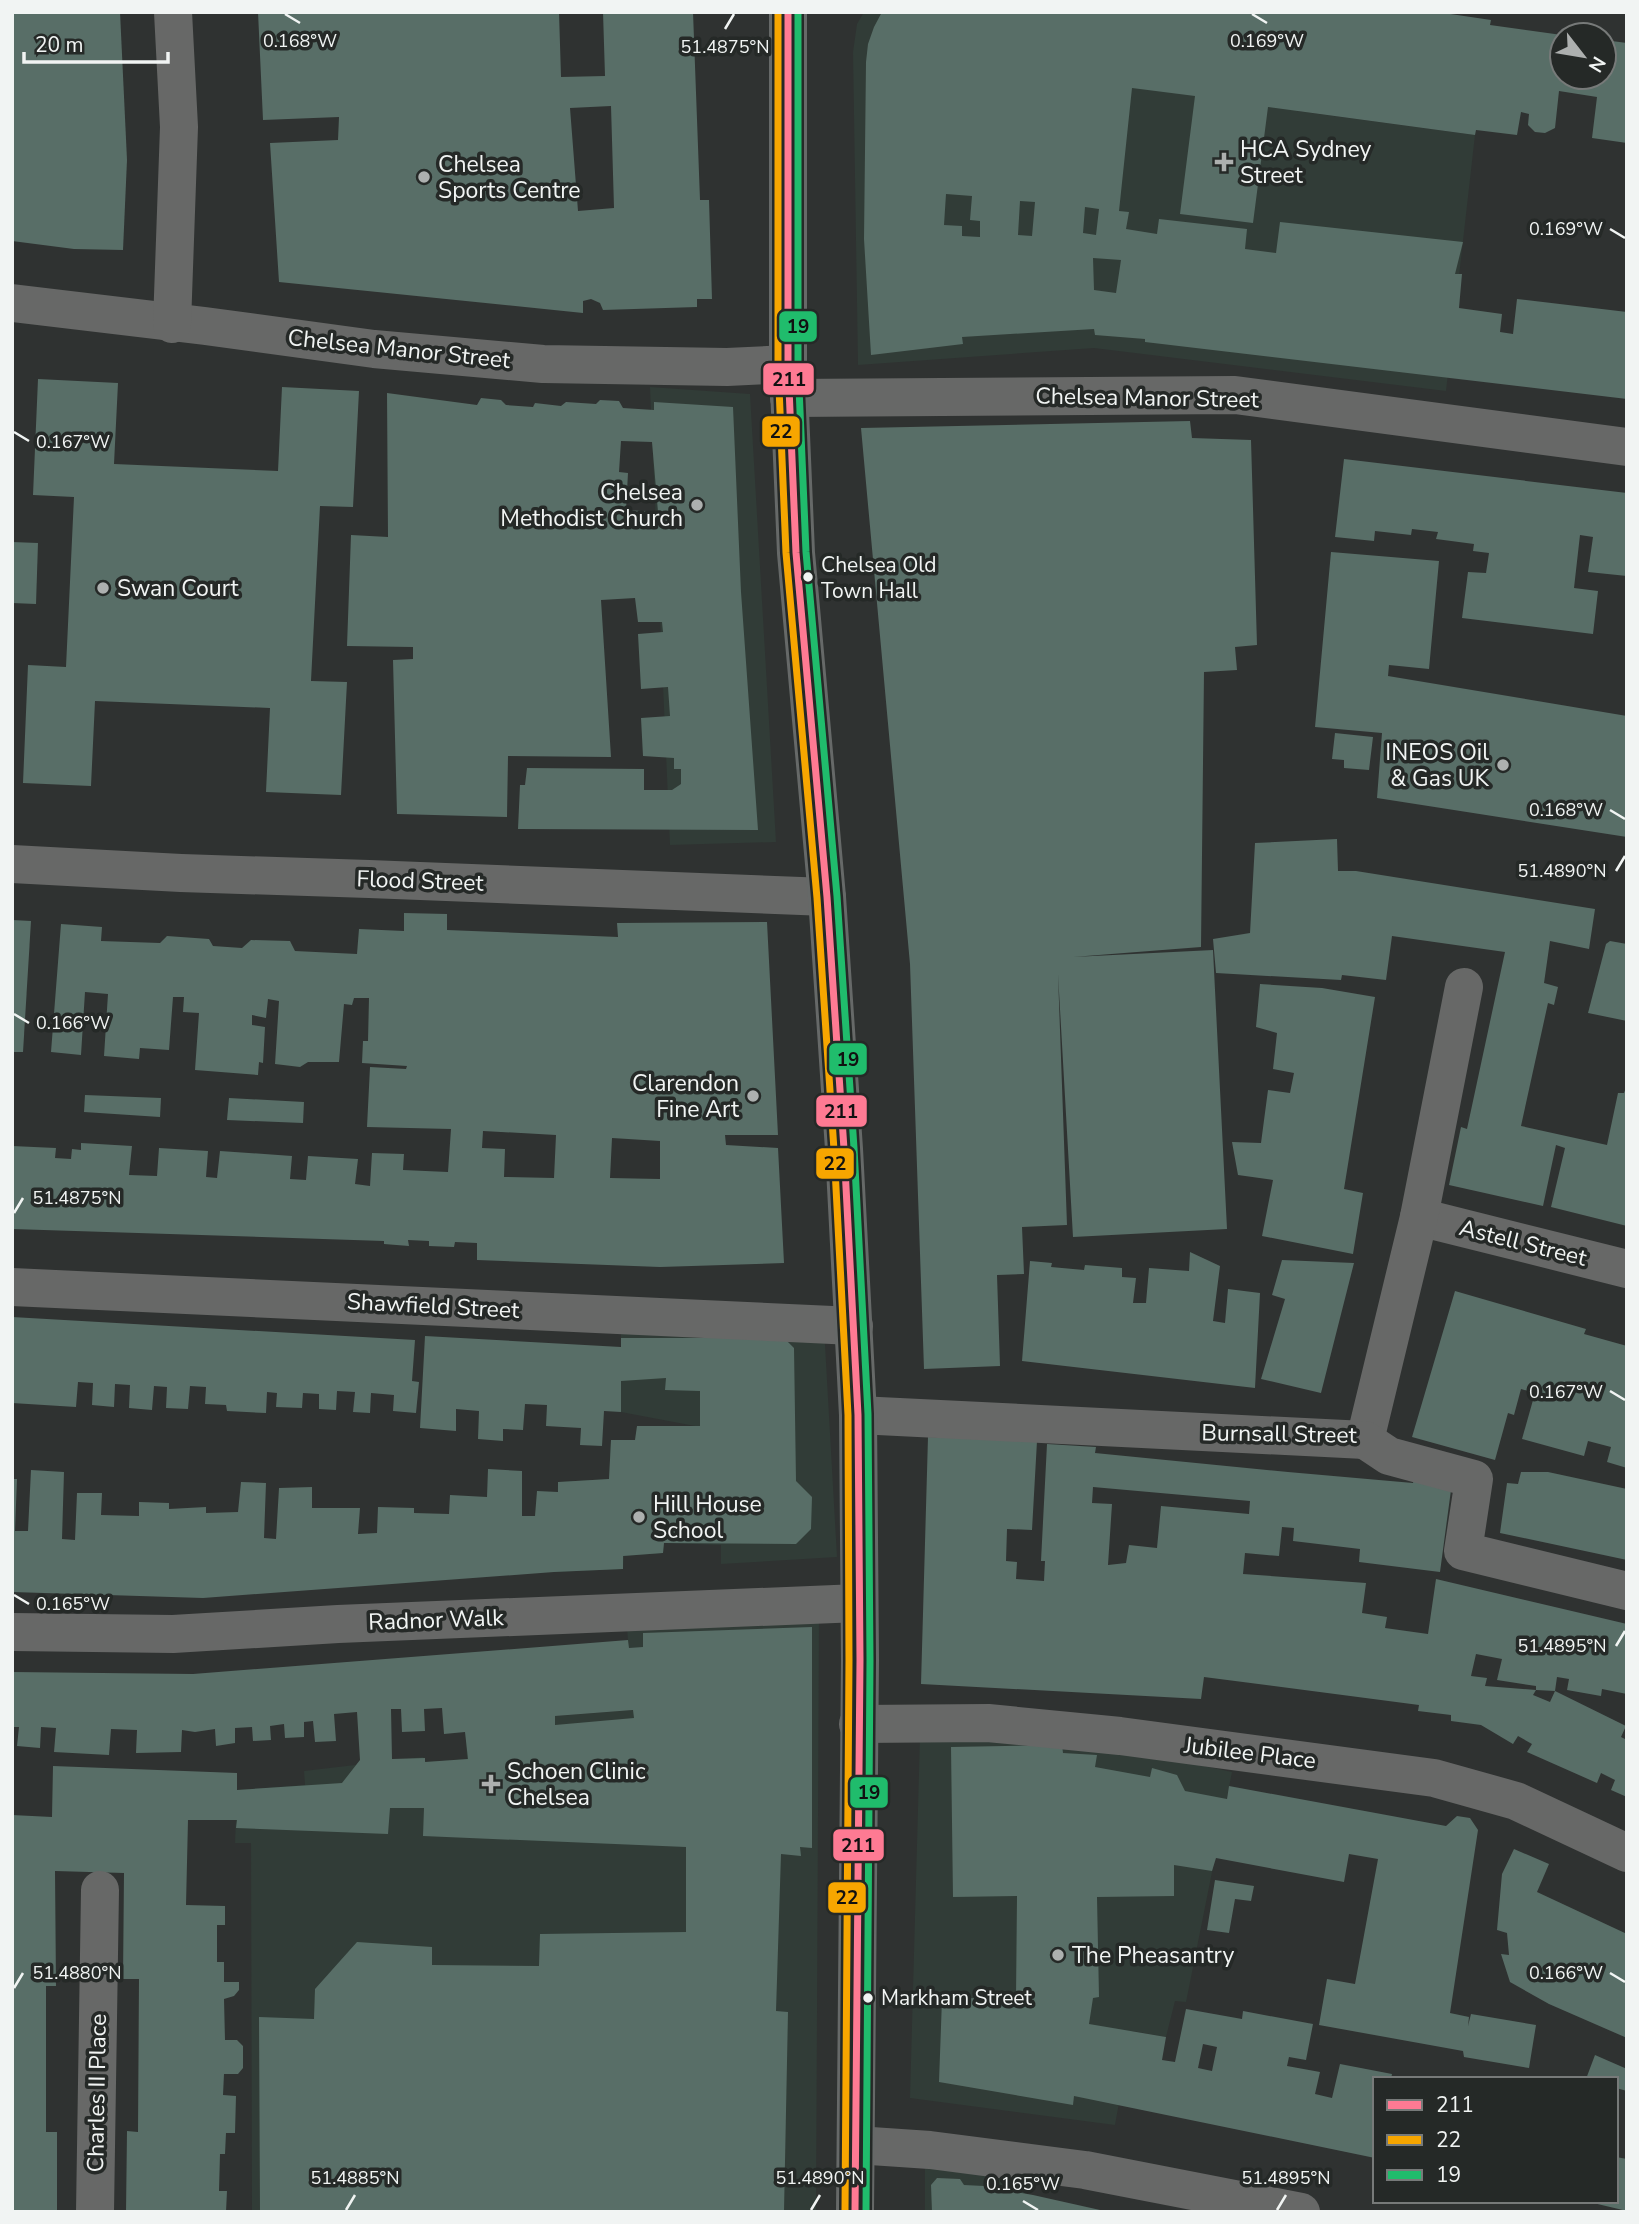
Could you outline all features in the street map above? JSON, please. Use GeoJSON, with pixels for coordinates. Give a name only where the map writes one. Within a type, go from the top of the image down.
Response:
{"type":"FeatureCollection","features":[{"type":"Feature","properties":{"kind":"main road"},"geometry":{"type":"LineString","coordinates":[[788,12],[789,381],[796,552],[827,897],[855,1326],[858,1415],[855,2212]]}},
{"type":"Feature","properties":{"kind":"street"},"geometry":{"type":"LineString","coordinates":[[172,324],[179,127],[173,12]]}},
{"type":"Feature","properties":{"kind":"street","name":"Chelsea Manor Street"},"geometry":{"type":"LineString","coordinates":[[12,303],[374,349],[543,364],[727,367],[789,381],[1235,396],[1627,447]]}},
{"type":"Feature","properties":{"kind":"street","name":"Flood Street"},"geometry":{"type":"LineString","coordinates":[[12,864],[181,873],[827,897]]}},
{"type":"Feature","properties":{"kind":"street","name":"Burnsall Street"},"geometry":{"type":"LineString","coordinates":[[858,1415],[1365,1440],[1419,1217],[1464,987]]}},
{"type":"Feature","properties":{"kind":"street","name":"Astell Street"},"geometry":{"type":"LineString","coordinates":[[1419,1217],[1627,1269]]}},
{"type":"Feature","properties":{"kind":"street","name":"Shawfield Street"},"geometry":{"type":"LineString","coordinates":[[12,1287],[855,1326]]}},
{"type":"Feature","properties":{"kind":"street"},"geometry":{"type":"LineString","coordinates":[[1365,1440],[1389,1456],[1474,1479],[1463,1550],[1627,1591]]}},
{"type":"Feature","properties":{"kind":"street","name":"Radnor Walk"},"geometry":{"type":"LineString","coordinates":[[12,1632],[173,1634],[338,1624],[859,1603]]}},
{"type":"Feature","properties":{"kind":"street","name":"Jubilee Place"},"geometry":{"type":"LineString","coordinates":[[858,1724],[988,1723],[1120,1736],[1434,1779],[1516,1801],[1627,1853]]}},
{"type":"Feature","properties":{"kind":"street","name":"Charles II Place"},"geometry":{"type":"LineString","coordinates":[[95,2212],[100,1889]]}},
{"type":"Feature","properties":{"kind":"street"},"geometry":{"type":"LineString","coordinates":[[856,2146],[930,2150],[1085,2170],[1301,2212]]}},
{"type":"Feature","properties":{"kind":"shaded area"},"geometry":{"type":"Polygon","coordinates":[[[864,12],[1308,12],[1297,111],[1475,135],[1446,391],[1094,348],[858,365],[853,52],[857,24],[864,12]]]}},
{"type":"Feature","properties":{"kind":"shaded area"},"geometry":{"type":"Polygon","coordinates":[[[650,387],[750,394],[776,842],[670,845],[650,387]]]}},
{"type":"Feature","properties":{"kind":"shaded area"},"geometry":{"type":"Polygon","coordinates":[[[621,1324],[824,1327],[837,1557],[721,1564],[721,1545],[664,1543],[663,1553],[624,1556],[623,1569],[554,1572],[558,1482],[609,1479],[611,1440],[635,1440],[637,1426],[695,1426],[621,1412],[621,1324]]]}},
{"type":"Feature","properties":{"kind":"shaded area"},"geometry":{"type":"Polygon","coordinates":[[[819,1619],[816,2212],[252,2212],[251,1843],[235,1843],[237,1790],[305,1785],[304,1771],[423,1757],[426,1762],[467,1759],[465,1723],[633,1710],[627,1627],[819,1619]]]}},
{"type":"Feature","properties":{"kind":"shaded area"},"geometry":{"type":"Polygon","coordinates":[[[920,1736],[1076,1739],[1232,1772],[1186,2002],[1175,2001],[1166,2037],[1132,2031],[1115,2125],[910,2098],[920,1736]]]}},
{"type":"Feature","properties":{"kind":"shaded area"},"geometry":{"type":"Polygon","coordinates":[[[925,2166],[1029,2177],[1025,2212],[925,2212],[925,2166]]]}},
{"type":"Feature","properties":{"kind":"building"},"geometry":{"type":"Polygon","coordinates":[[[12,12],[120,12],[127,160],[123,250],[74,249],[12,241],[12,12]]]}},
{"type":"Feature","properties":{"kind":"building","name":"Chelsea Sports Centre"},"geometry":{"type":"Polygon","coordinates":[[[258,12],[559,12],[561,77],[605,76],[603,12],[693,12],[700,200],[709,200],[712,299],[697,299],[697,307],[603,310],[600,303],[591,299],[583,301],[583,313],[279,282],[270,143],[338,140],[339,117],[263,120],[258,12]],[[611,106],[570,108],[578,211],[614,208],[611,106]]]}},
{"type":"Feature","properties":{"kind":"building"},"geometry":{"type":"Polygon","coordinates":[[[882,12],[1437,12],[1491,20],[1490,25],[1548,33],[1548,91],[1559,91],[1555,128],[1545,133],[1535,132],[1528,125],[1529,114],[1521,112],[1517,135],[1476,130],[1475,135],[1268,107],[1253,223],[1180,214],[1195,96],[1132,88],[1119,211],[1129,212],[1126,229],[1157,234],[1159,219],[1247,229],[1245,249],[1276,253],[1280,222],[1463,242],[1455,274],[1462,274],[1459,308],[1502,314],[1500,332],[1513,334],[1517,299],[1627,312],[1627,399],[1145,342],[1145,339],[1095,335],[1094,329],[962,337],[963,344],[871,355],[864,239],[868,44],[882,12]],[[946,194],[944,225],[962,226],[962,236],[980,237],[980,221],[970,220],[972,196],[946,194]],[[1020,201],[1018,235],[1032,236],[1035,202],[1020,201]],[[1085,207],[1083,233],[1096,235],[1099,209],[1085,207]],[[1093,258],[1094,290],[1116,293],[1121,260],[1093,258]]]}},
{"type":"Feature","properties":{"kind":"building"},"geometry":{"type":"Polygon","coordinates":[[[1618,42],[1627,43],[1627,143],[1592,138],[1597,97],[1559,91],[1618,91],[1618,42]]]}},
{"type":"Feature","properties":{"kind":"building","name":"Swan Court"},"geometry":{"type":"Polygon","coordinates":[[[38,379],[118,383],[114,464],[278,471],[282,387],[359,391],[353,507],[320,506],[311,681],[347,682],[341,795],[266,792],[270,708],[95,701],[91,786],[23,783],[28,665],[66,667],[74,497],[33,495],[38,379]]]}},
{"type":"Feature","properties":{"kind":"building"},"geometry":{"type":"Polygon","coordinates":[[[387,393],[477,405],[481,398],[501,400],[506,405],[533,407],[535,403],[561,406],[566,402],[596,404],[600,400],[619,401],[623,408],[654,410],[654,402],[733,407],[741,592],[758,830],[518,829],[520,785],[525,785],[527,768],[644,769],[644,790],[672,790],[681,784],[681,769],[674,769],[674,758],[643,756],[641,718],[670,716],[668,687],[641,689],[638,634],[663,632],[662,622],[638,622],[635,598],[601,600],[611,757],[508,756],[507,817],[397,814],[393,660],[413,659],[413,647],[347,646],[351,535],[388,537],[387,393]],[[621,441],[619,472],[628,473],[626,510],[658,512],[652,442],[621,441]]]}},
{"type":"Feature","properties":{"kind":"building"},"geometry":{"type":"Polygon","coordinates":[[[1190,421],[1192,438],[1251,440],[1257,645],[1235,647],[1237,670],[1204,672],[1201,947],[1073,957],[1213,950],[1227,1229],[1073,1237],[1058,974],[1067,1225],[1022,1227],[1024,1274],[997,1275],[1000,1366],[924,1369],[910,964],[861,428],[1190,421]]]}},
{"type":"Feature","properties":{"kind":"building"},"geometry":{"type":"Polygon","coordinates":[[[1344,459],[1627,493],[1627,576],[1588,572],[1593,537],[1580,535],[1574,588],[1598,591],[1593,634],[1462,618],[1468,572],[1486,573],[1489,553],[1473,551],[1474,544],[1436,539],[1438,532],[1412,529],[1411,535],[1375,531],[1374,541],[1335,537],[1344,459]]]}},
{"type":"Feature","properties":{"kind":"building"},"geometry":{"type":"Polygon","coordinates":[[[12,542],[38,543],[36,604],[12,603],[12,542]]]}},
{"type":"Feature","properties":{"kind":"building","name":"INEOS Oil & Gas UK"},"geometry":{"type":"Polygon","coordinates":[[[1331,552],[1439,561],[1429,669],[1389,665],[1388,676],[1627,716],[1627,837],[1377,798],[1382,733],[1315,727],[1331,552]]]}},
{"type":"Feature","properties":{"kind":"building"},"geometry":{"type":"Polygon","coordinates":[[[1335,733],[1373,737],[1369,770],[1344,768],[1344,760],[1332,759],[1335,733]]]}},
{"type":"Feature","properties":{"kind":"building"},"geometry":{"type":"Polygon","coordinates":[[[1337,839],[1338,871],[1356,871],[1595,909],[1589,949],[1550,941],[1544,983],[1558,987],[1554,1005],[1548,1003],[1521,1126],[1607,1145],[1618,1093],[1624,1093],[1627,1085],[1627,1226],[1551,1207],[1565,1148],[1556,1145],[1543,1206],[1449,1185],[1461,1127],[1467,1129],[1505,952],[1392,936],[1386,980],[1342,975],[1341,980],[1216,973],[1213,939],[1250,933],[1255,843],[1337,839]]]}},
{"type":"Feature","properties":{"kind":"building"},"geometry":{"type":"Polygon","coordinates":[[[404,913],[447,914],[447,930],[618,937],[617,923],[767,922],[778,1135],[725,1135],[726,1145],[778,1148],[784,1263],[660,1267],[477,1260],[477,1243],[455,1242],[454,1247],[429,1246],[429,1241],[408,1240],[409,1246],[384,1244],[384,1241],[12,1229],[12,1146],[56,1148],[55,1158],[71,1159],[72,1149],[81,1150],[81,1143],[132,1146],[129,1175],[157,1176],[159,1148],[208,1151],[206,1177],[217,1178],[220,1151],[292,1156],[290,1179],[306,1180],[308,1156],[358,1159],[355,1184],[370,1186],[372,1153],[404,1154],[403,1170],[448,1172],[451,1129],[367,1127],[370,1067],[406,1069],[407,1066],[362,1063],[363,1041],[368,1041],[369,998],[354,998],[352,1005],[344,1004],[339,1062],[308,1062],[300,1067],[275,1064],[279,1001],[268,999],[266,1018],[252,1015],[252,1025],[265,1027],[263,1063],[259,1062],[258,1075],[195,1070],[199,1013],[183,1012],[184,997],[173,997],[169,1050],[140,1048],[139,1059],[104,1056],[108,994],[85,992],[81,1055],[51,1052],[61,924],[102,927],[101,941],[160,943],[167,936],[209,939],[213,946],[242,948],[251,940],[290,941],[295,951],[357,954],[359,929],[404,931],[404,913]],[[483,1131],[482,1148],[505,1149],[504,1177],[554,1178],[556,1135],[483,1131]],[[612,1138],[610,1178],[660,1179],[660,1141],[612,1138]]]}},
{"type":"Feature","properties":{"kind":"building"},"geometry":{"type":"Polygon","coordinates":[[[12,920],[31,921],[23,1052],[12,1052],[12,920]]]}},
{"type":"Feature","properties":{"kind":"building"},"geometry":{"type":"Polygon","coordinates":[[[1610,941],[1627,944],[1627,1021],[1588,1013],[1606,944],[1610,941]]]}},
{"type":"Feature","properties":{"kind":"building"},"geometry":{"type":"Polygon","coordinates":[[[1260,984],[1322,988],[1375,997],[1344,1189],[1363,1193],[1353,1254],[1262,1236],[1273,1180],[1238,1175],[1232,1142],[1261,1143],[1268,1090],[1290,1093],[1294,1073],[1273,1069],[1277,1033],[1256,1027],[1260,984]]]}},
{"type":"Feature","properties":{"kind":"building"},"geometry":{"type":"Polygon","coordinates":[[[85,1095],[161,1098],[160,1117],[84,1112],[85,1095]]]}},
{"type":"Feature","properties":{"kind":"building"},"geometry":{"type":"Polygon","coordinates":[[[229,1098],[304,1102],[303,1123],[227,1120],[229,1098]]]}},
{"type":"Feature","properties":{"kind":"building"},"geometry":{"type":"Polygon","coordinates":[[[1190,1252],[1220,1266],[1213,1321],[1225,1323],[1228,1289],[1260,1293],[1255,1388],[1022,1361],[1030,1261],[1052,1263],[1051,1267],[1084,1270],[1085,1265],[1122,1268],[1122,1277],[1136,1278],[1133,1303],[1146,1303],[1149,1268],[1189,1271],[1190,1252]]]}},
{"type":"Feature","properties":{"kind":"building"},"geometry":{"type":"Polygon","coordinates":[[[1282,1260],[1354,1263],[1321,1393],[1261,1379],[1285,1299],[1272,1295],[1282,1260]]]}},
{"type":"Feature","properties":{"kind":"building"},"geometry":{"type":"Polygon","coordinates":[[[1455,1291],[1586,1329],[1584,1334],[1627,1346],[1627,1468],[1607,1462],[1611,1447],[1588,1441],[1584,1456],[1522,1439],[1535,1393],[1521,1389],[1514,1415],[1508,1413],[1495,1460],[1412,1437],[1455,1291]]]}},
{"type":"Feature","properties":{"kind":"building"},"geometry":{"type":"Polygon","coordinates":[[[12,1317],[415,1340],[412,1381],[419,1382],[416,1413],[393,1411],[394,1395],[371,1393],[370,1413],[353,1412],[355,1392],[337,1391],[336,1410],[319,1409],[319,1394],[303,1393],[302,1408],[276,1407],[277,1393],[267,1392],[266,1413],[227,1411],[226,1405],[205,1404],[206,1387],[190,1386],[188,1409],[166,1408],[167,1387],[154,1386],[152,1410],[129,1408],[130,1385],[115,1384],[114,1407],[92,1405],[93,1383],[78,1382],[76,1407],[12,1403],[12,1317]]]}},
{"type":"Feature","properties":{"kind":"building"},"geometry":{"type":"Polygon","coordinates":[[[425,1336],[621,1347],[621,1338],[784,1338],[794,1348],[796,1481],[812,1497],[811,1529],[796,1544],[664,1543],[663,1553],[623,1556],[623,1569],[203,1598],[12,1592],[12,1479],[17,1479],[15,1531],[28,1531],[31,1470],[64,1472],[62,1539],[75,1540],[77,1493],[102,1493],[101,1515],[139,1516],[139,1502],[169,1503],[169,1509],[206,1507],[206,1513],[238,1512],[241,1482],[266,1483],[264,1538],[276,1539],[279,1488],[312,1487],[312,1508],[360,1508],[358,1534],[377,1533],[378,1507],[414,1508],[414,1513],[449,1514],[450,1495],[487,1497],[488,1469],[522,1471],[522,1516],[535,1516],[537,1491],[558,1492],[558,1482],[609,1479],[611,1440],[635,1440],[637,1426],[700,1426],[700,1391],[665,1390],[666,1378],[621,1381],[621,1412],[604,1411],[602,1446],[580,1445],[581,1428],[546,1426],[547,1405],[525,1404],[523,1430],[503,1429],[503,1441],[478,1439],[479,1411],[456,1409],[456,1431],[420,1428],[425,1336]]]}},
{"type":"Feature","properties":{"kind":"building"},"geometry":{"type":"Polygon","coordinates":[[[928,1437],[1037,1441],[1032,1530],[1007,1529],[1006,1561],[1017,1562],[1016,1579],[1044,1581],[1045,1561],[1041,1561],[1047,1444],[1096,1447],[1095,1453],[1288,1472],[1413,1483],[1414,1479],[1451,1490],[1440,1572],[1359,1562],[1360,1549],[1293,1541],[1294,1528],[1282,1527],[1279,1556],[1245,1553],[1243,1574],[1366,1583],[1362,1613],[1387,1617],[1385,1628],[1428,1634],[1436,1579],[1627,1624],[1627,1694],[1602,1689],[1601,1696],[1567,1690],[1569,1679],[1557,1677],[1555,1691],[1626,1726],[1621,1737],[1627,1740],[1627,1797],[1611,1790],[1615,1780],[1601,1773],[1597,1783],[1527,1752],[1532,1744],[1518,1736],[1513,1744],[1481,1725],[1451,1721],[1451,1715],[1418,1711],[1419,1705],[1204,1677],[1201,1699],[921,1684],[928,1437]],[[1093,1487],[1092,1503],[1112,1504],[1108,1565],[1126,1563],[1129,1545],[1157,1548],[1161,1506],[1249,1514],[1250,1501],[1093,1487]],[[1476,1654],[1471,1676],[1487,1678],[1485,1686],[1536,1690],[1536,1686],[1497,1680],[1502,1659],[1476,1654]],[[1536,1690],[1533,1695],[1550,1702],[1555,1691],[1536,1690]]]}},
{"type":"Feature","properties":{"kind":"building"},"geometry":{"type":"Polygon","coordinates":[[[1521,1472],[1548,1472],[1627,1489],[1627,1560],[1500,1533],[1507,1483],[1518,1484],[1521,1472]]]}},
{"type":"Feature","properties":{"kind":"building"},"geometry":{"type":"Polygon","coordinates":[[[812,1627],[812,1848],[800,1847],[801,1856],[781,1854],[776,2011],[788,2012],[784,2212],[260,2212],[259,2017],[314,2019],[315,1989],[357,1942],[432,1947],[432,1965],[539,1966],[540,1934],[686,1932],[686,1847],[423,1836],[424,1808],[390,1808],[388,1834],[236,1828],[237,1820],[188,1820],[186,1905],[225,1906],[225,1925],[217,1925],[217,1962],[224,1962],[224,1982],[239,1982],[239,1990],[234,1996],[224,1999],[225,2040],[237,2040],[243,2046],[243,2068],[238,2074],[224,2074],[223,2095],[236,2096],[235,2133],[226,2133],[225,2154],[220,2154],[219,2191],[227,2191],[226,2212],[126,2212],[127,2131],[138,2132],[139,1979],[123,1979],[124,1873],[55,1871],[56,1986],[46,1986],[46,2132],[57,2132],[57,2212],[12,2212],[12,1815],[52,1817],[53,1766],[237,1773],[237,1790],[342,1783],[360,1760],[357,1712],[334,1714],[336,1741],[315,1742],[313,1721],[304,1722],[304,1737],[285,1738],[284,1724],[270,1726],[271,1740],[253,1741],[252,1727],[235,1728],[235,1743],[216,1746],[215,1729],[195,1732],[182,1730],[181,1752],[136,1753],[137,1730],[111,1729],[109,1755],[54,1752],[56,1728],[41,1727],[40,1748],[17,1746],[19,1727],[12,1727],[12,1672],[193,1674],[628,1640],[629,1648],[643,1647],[643,1633],[812,1627]],[[442,1708],[424,1709],[425,1731],[402,1732],[401,1709],[391,1709],[392,1759],[425,1758],[425,1762],[468,1759],[465,1732],[444,1734],[442,1708]],[[633,1710],[555,1716],[555,1725],[634,1718],[633,1710]]]}},
{"type":"Feature","properties":{"kind":"building"},"geometry":{"type":"Polygon","coordinates":[[[1062,1745],[1063,1753],[1097,1755],[1095,1767],[1150,1777],[1152,1768],[1177,1775],[1185,1791],[1227,1799],[1229,1786],[1446,1826],[1457,1816],[1470,1818],[1478,1830],[1450,2013],[1469,2017],[1468,2026],[1471,2014],[1536,2025],[1529,2068],[1464,2057],[1463,2051],[1319,2025],[1327,1979],[1355,1984],[1378,1859],[1349,1854],[1344,1882],[1216,1858],[1212,1871],[1174,1865],[1174,1896],[1097,1897],[1099,1997],[1093,1998],[1089,2024],[1166,2037],[1162,2060],[1175,2062],[1186,2009],[1242,2019],[1243,2011],[1313,2024],[1306,2060],[1289,2057],[1287,2066],[1320,2072],[1315,2094],[1332,2098],[1340,2064],[1392,2074],[1391,2077],[1373,2077],[1373,2158],[1074,2096],[1073,2105],[939,2082],[942,1999],[1016,1997],[1017,1896],[953,1897],[951,1747],[1062,1745]],[[1203,2044],[1198,2068],[1212,2071],[1217,2047],[1203,2044]]]}},
{"type":"Feature","properties":{"kind":"building"},"geometry":{"type":"Polygon","coordinates":[[[1514,1849],[1549,1864],[1537,1892],[1627,1934],[1627,2038],[1549,2004],[1510,1982],[1501,1954],[1509,1955],[1507,1933],[1497,1930],[1502,1874],[1514,1849]]]}},
{"type":"Feature","properties":{"kind":"building"},"geometry":{"type":"Polygon","coordinates":[[[1215,1880],[1254,1886],[1251,1901],[1235,1899],[1229,1933],[1207,1930],[1215,1880]]]}},
{"type":"Feature","properties":{"kind":"building"},"geometry":{"type":"Polygon","coordinates":[[[1595,2055],[1627,2069],[1627,2091],[1618,2089],[1618,2077],[1587,2077],[1595,2055]]]}},
{"type":"Feature","properties":{"kind":"building"},"geometry":{"type":"Polygon","coordinates":[[[1618,2157],[1627,2159],[1627,2211],[1593,2203],[1618,2203],[1618,2157]]]}},
{"type":"Feature","properties":{"kind":"building"},"geometry":{"type":"Polygon","coordinates":[[[937,2178],[960,2179],[964,2185],[1033,2195],[1109,2212],[932,2212],[931,2185],[937,2178]]]}},
{"type":"Feature","properties":{"kind":"transit line","name":"22"},"geometry":{"type":"LineString","coordinates":[[778,12],[778,364],[786,553],[817,898],[848,1415],[845,2212]]}},
{"type":"Feature","properties":{"kind":"transit line","name":"211"},"geometry":{"type":"LineString","coordinates":[[788,12],[788,364],[796,553],[827,897],[858,1415],[860,1660],[855,2212]]}},
{"type":"Feature","properties":{"kind":"transit line","name":"19"},"geometry":{"type":"LineString","coordinates":[[798,12],[798,364],[806,552],[837,896],[868,1414],[870,1660],[866,2212]]}},
{"type":"Feature","properties":{"kind":"place","name":"HCA Sydney Street"},"geometry":{"type":"Point","coordinates":[1224,162]}},
{"type":"Feature","properties":{"kind":"place","name":"Chelsea Sports Centre"},"geometry":{"type":"Point","coordinates":[424,177]}},
{"type":"Feature","properties":{"kind":"place","name":"Chelsea Methodist Church"},"geometry":{"type":"Point","coordinates":[697,505]}},
{"type":"Feature","properties":{"kind":"place","name":"Chelsea Old Town Hall"},"geometry":{"type":"Point","coordinates":[808,577]}},
{"type":"Feature","properties":{"kind":"place","name":"Swan Court"},"geometry":{"type":"Point","coordinates":[103,588]}},
{"type":"Feature","properties":{"kind":"place","name":"INEOS Oil & Gas UK"},"geometry":{"type":"Point","coordinates":[1503,765]}},
{"type":"Feature","properties":{"kind":"place","name":"Clarendon Fine Art"},"geometry":{"type":"Point","coordinates":[753,1096]}},
{"type":"Feature","properties":{"kind":"place","name":"Hill House School"},"geometry":{"type":"Point","coordinates":[639,1517]}},
{"type":"Feature","properties":{"kind":"place","name":"Schoen Clinic Chelsea"},"geometry":{"type":"Point","coordinates":[491,1784]}},
{"type":"Feature","properties":{"kind":"place","name":"The Pheasantry"},"geometry":{"type":"Point","coordinates":[1058,1955]}},
{"type":"Feature","properties":{"kind":"place","name":"Markham Street"},"geometry":{"type":"Point","coordinates":[868,1998]}}]}
